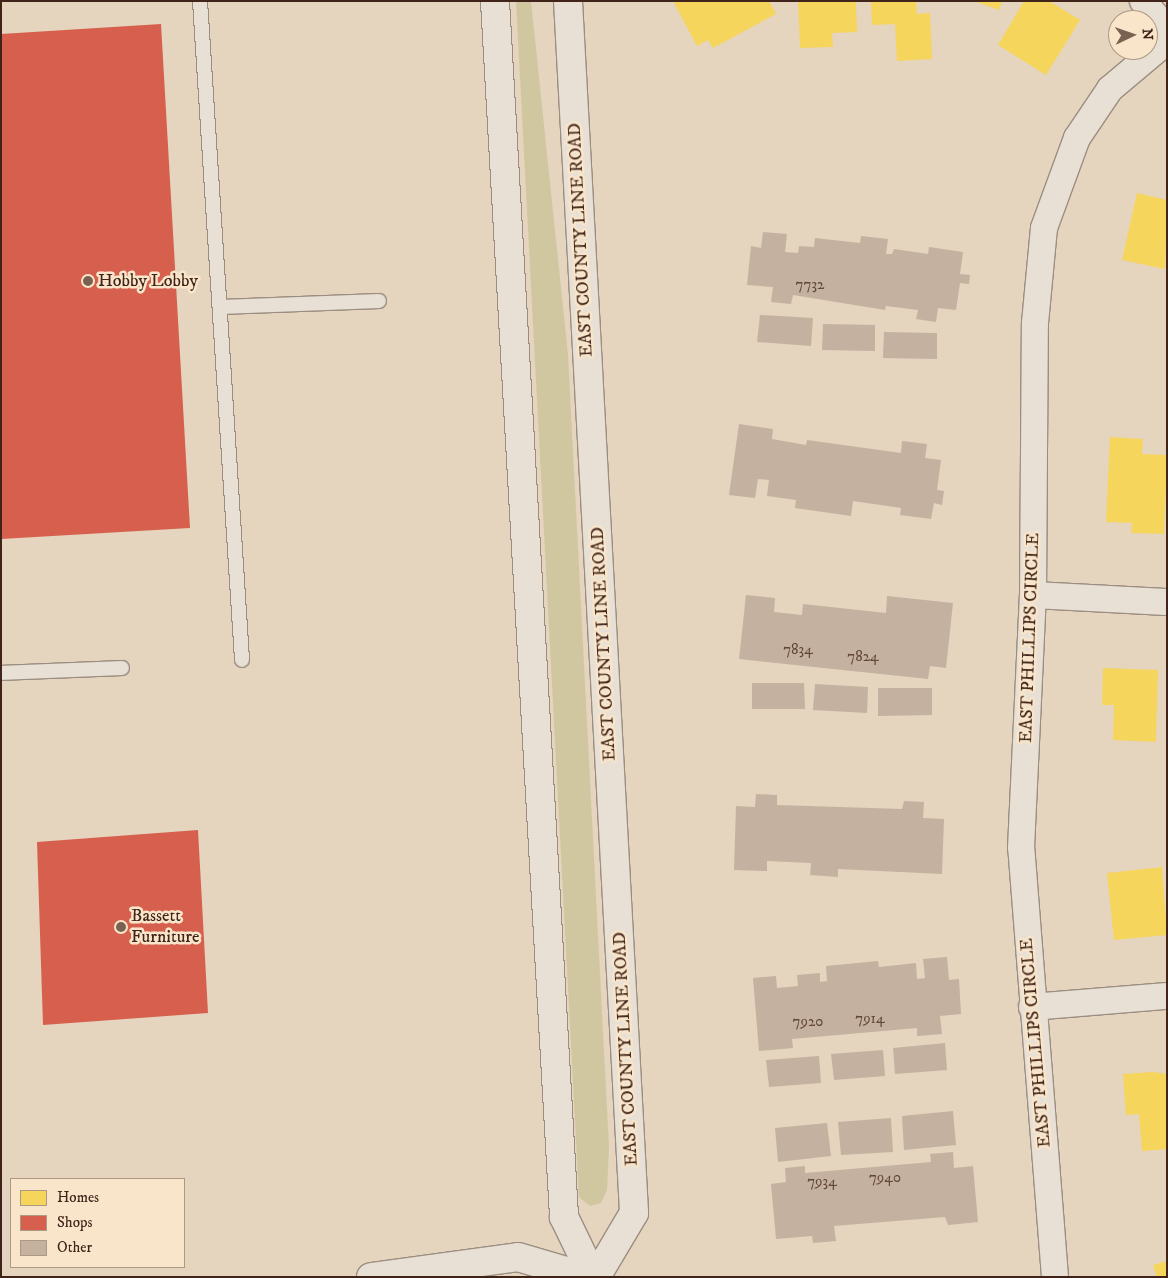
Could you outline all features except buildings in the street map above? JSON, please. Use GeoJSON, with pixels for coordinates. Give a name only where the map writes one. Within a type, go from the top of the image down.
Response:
{"type":"FeatureCollection","features":[{"type":"Feature","properties":{"kind":"main road","name":"EAST COUNTY LINE ROAD"},"geometry":{"type":"LineString","coordinates":[[495,1],[564,1217],[594,1277]]}},
{"type":"Feature","properties":{"kind":"main road","name":"EAST COUNTY LINE ROAD"},"geometry":{"type":"LineString","coordinates":[[568,1],[634,1213],[594,1277]]}},
{"type":"Feature","properties":{"kind":"main road"},"geometry":{"type":"LineString","coordinates":[[371,1277],[518,1257],[586,1277]]}},
{"type":"Feature","properties":{"kind":"street"},"geometry":{"type":"LineString","coordinates":[[1144,1],[1167,29]]}},
{"type":"Feature","properties":{"kind":"street","name":"EAST PHILLIPS CIRCLE"},"geometry":{"type":"LineString","coordinates":[[1055,1277],[1032,1007],[1021,848],[1033,595],[1035,323],[1044,228],[1077,138],[1110,89],[1167,41]]}},
{"type":"Feature","properties":{"kind":"street"},"geometry":{"type":"LineString","coordinates":[[1033,595],[1167,602]]}},
{"type":"Feature","properties":{"kind":"street"},"geometry":{"type":"LineString","coordinates":[[1032,1007],[1167,996]]}},
{"type":"Feature","properties":{"kind":"lane"},"geometry":{"type":"LineString","coordinates":[[200,1],[242,660]]}},
{"type":"Feature","properties":{"kind":"lane"},"geometry":{"type":"LineString","coordinates":[[221,307],[379,301]]}},
{"type":"Feature","properties":{"kind":"lane"},"geometry":{"type":"LineString","coordinates":[[1,673],[122,668]]}},
{"type":"Feature","properties":{"kind":"shaded area"},"geometry":{"type":"Polygon","coordinates":[[[516,1],[531,1],[568,355],[609,1148],[607,1190],[601,1203],[590,1206],[579,1197],[516,1]]]}},
{"type":"Feature","properties":{"kind":"place","name":"Hobby Lobby"},"geometry":{"type":"Point","coordinates":[88,281]}},
{"type":"Feature","properties":{"kind":"place","name":"Bassett Furniture"},"geometry":{"type":"Point","coordinates":[121,927]}}]}
